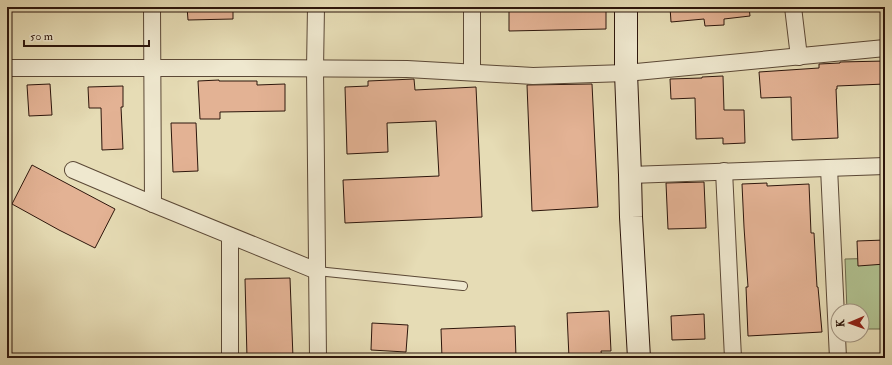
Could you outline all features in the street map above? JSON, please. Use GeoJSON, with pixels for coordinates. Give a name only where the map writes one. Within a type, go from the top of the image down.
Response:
{"type":"FeatureCollection","features":[{"type":"Feature","properties":{"kind":"street"},"geometry":{"type":"LineString","coordinates":[[152,7],[153,204]]}},
{"type":"Feature","properties":{"kind":"street"},"geometry":{"type":"LineString","coordinates":[[316,7],[315,69],[318,358]]}},
{"type":"Feature","properties":{"kind":"street"},"geometry":{"type":"LineString","coordinates":[[472,7],[472,72]]}},
{"type":"Feature","properties":{"kind":"street"},"geometry":{"type":"LineString","coordinates":[[626,7],[626,73],[631,217],[639,358]]}},
{"type":"Feature","properties":{"kind":"street"},"geometry":{"type":"LineString","coordinates":[[793,7],[799,57]]}},
{"type":"Feature","properties":{"kind":"street"},"geometry":{"type":"LineString","coordinates":[[7,68],[408,70],[533,76],[626,73],[885,48]]}},
{"type":"Feature","properties":{"kind":"street"},"geometry":{"type":"LineString","coordinates":[[630,175],[885,166]]}},
{"type":"Feature","properties":{"kind":"street"},"geometry":{"type":"LineString","coordinates":[[829,168],[838,358]]}},
{"type":"Feature","properties":{"kind":"street"},"geometry":{"type":"LineString","coordinates":[[73,170],[317,271]]}},
{"type":"Feature","properties":{"kind":"street"},"geometry":{"type":"LineString","coordinates":[[724,171],[733,358]]}},
{"type":"Feature","properties":{"kind":"street"},"geometry":{"type":"LineString","coordinates":[[230,236],[230,358]]}},
{"type":"Feature","properties":{"kind":"lane"},"geometry":{"type":"LineString","coordinates":[[317,271],[464,286]]}},
{"type":"Feature","properties":{"kind":"green space"},"geometry":{"type":"Polygon","coordinates":[[[885,258],[885,329],[870,329],[870,303],[847,303],[845,259],[885,258]]]}},
{"type":"Feature","properties":{"kind":"building"},"geometry":{"type":"Polygon","coordinates":[[[187,7],[233,7],[233,19],[188,20],[187,7]]]}},
{"type":"Feature","properties":{"kind":"building"},"geometry":{"type":"Polygon","coordinates":[[[509,7],[606,7],[606,29],[509,31],[509,7]]]}},
{"type":"Feature","properties":{"kind":"building"},"geometry":{"type":"Polygon","coordinates":[[[670,7],[749,7],[750,16],[724,19],[724,25],[705,26],[704,19],[671,22],[670,7]]]}},
{"type":"Feature","properties":{"kind":"building"},"geometry":{"type":"Polygon","coordinates":[[[885,61],[885,84],[837,86],[838,138],[792,140],[791,97],[761,98],[759,72],[819,68],[819,64],[840,62],[885,61]]]}},
{"type":"Feature","properties":{"kind":"building"},"geometry":{"type":"Polygon","coordinates":[[[723,76],[724,110],[744,110],[745,143],[723,144],[723,138],[696,139],[695,98],[671,99],[670,79],[723,76]]]}},
{"type":"Feature","properties":{"kind":"building"},"geometry":{"type":"Polygon","coordinates":[[[414,79],[415,90],[476,87],[482,217],[345,223],[343,180],[439,176],[436,121],[387,123],[388,152],[347,154],[345,87],[368,86],[368,81],[414,79]]]}},
{"type":"Feature","properties":{"kind":"building"},"geometry":{"type":"Polygon","coordinates":[[[198,81],[257,81],[257,85],[285,84],[285,111],[220,112],[220,119],[200,119],[198,81]]]}},
{"type":"Feature","properties":{"kind":"building"},"geometry":{"type":"Polygon","coordinates":[[[50,84],[52,115],[29,116],[27,85],[50,84]]]}},
{"type":"Feature","properties":{"kind":"building"},"geometry":{"type":"Polygon","coordinates":[[[592,84],[598,207],[532,211],[527,85],[592,84]]]}},
{"type":"Feature","properties":{"kind":"building"},"geometry":{"type":"Polygon","coordinates":[[[123,86],[123,107],[121,107],[123,149],[102,150],[101,108],[89,108],[88,87],[123,86]]]}},
{"type":"Feature","properties":{"kind":"building"},"geometry":{"type":"Polygon","coordinates":[[[171,123],[196,123],[198,171],[173,172],[171,123]]]}},
{"type":"Feature","properties":{"kind":"building"},"geometry":{"type":"Polygon","coordinates":[[[32,165],[115,209],[95,248],[12,204],[32,165]]]}},
{"type":"Feature","properties":{"kind":"building"},"geometry":{"type":"Polygon","coordinates":[[[704,182],[706,228],[668,229],[666,183],[704,182]]]}},
{"type":"Feature","properties":{"kind":"building"},"geometry":{"type":"Polygon","coordinates":[[[767,183],[767,186],[809,184],[811,233],[814,233],[817,287],[822,332],[748,336],[746,287],[748,287],[742,184],[767,183]]]}},
{"type":"Feature","properties":{"kind":"building"},"geometry":{"type":"Polygon","coordinates":[[[885,240],[885,264],[858,266],[857,241],[885,240]]]}},
{"type":"Feature","properties":{"kind":"building"},"geometry":{"type":"Polygon","coordinates":[[[290,278],[293,358],[247,358],[245,279],[290,278]]]}},
{"type":"Feature","properties":{"kind":"building"},"geometry":{"type":"Polygon","coordinates":[[[609,311],[611,351],[601,351],[602,358],[569,358],[567,313],[609,311]]]}},
{"type":"Feature","properties":{"kind":"building"},"geometry":{"type":"Polygon","coordinates":[[[704,314],[705,339],[672,340],[671,316],[704,314]]]}},
{"type":"Feature","properties":{"kind":"building"},"geometry":{"type":"Polygon","coordinates":[[[372,323],[408,325],[406,352],[371,350],[372,323]]]}},
{"type":"Feature","properties":{"kind":"building"},"geometry":{"type":"Polygon","coordinates":[[[515,326],[516,358],[442,358],[441,329],[515,326]]]}}]}
